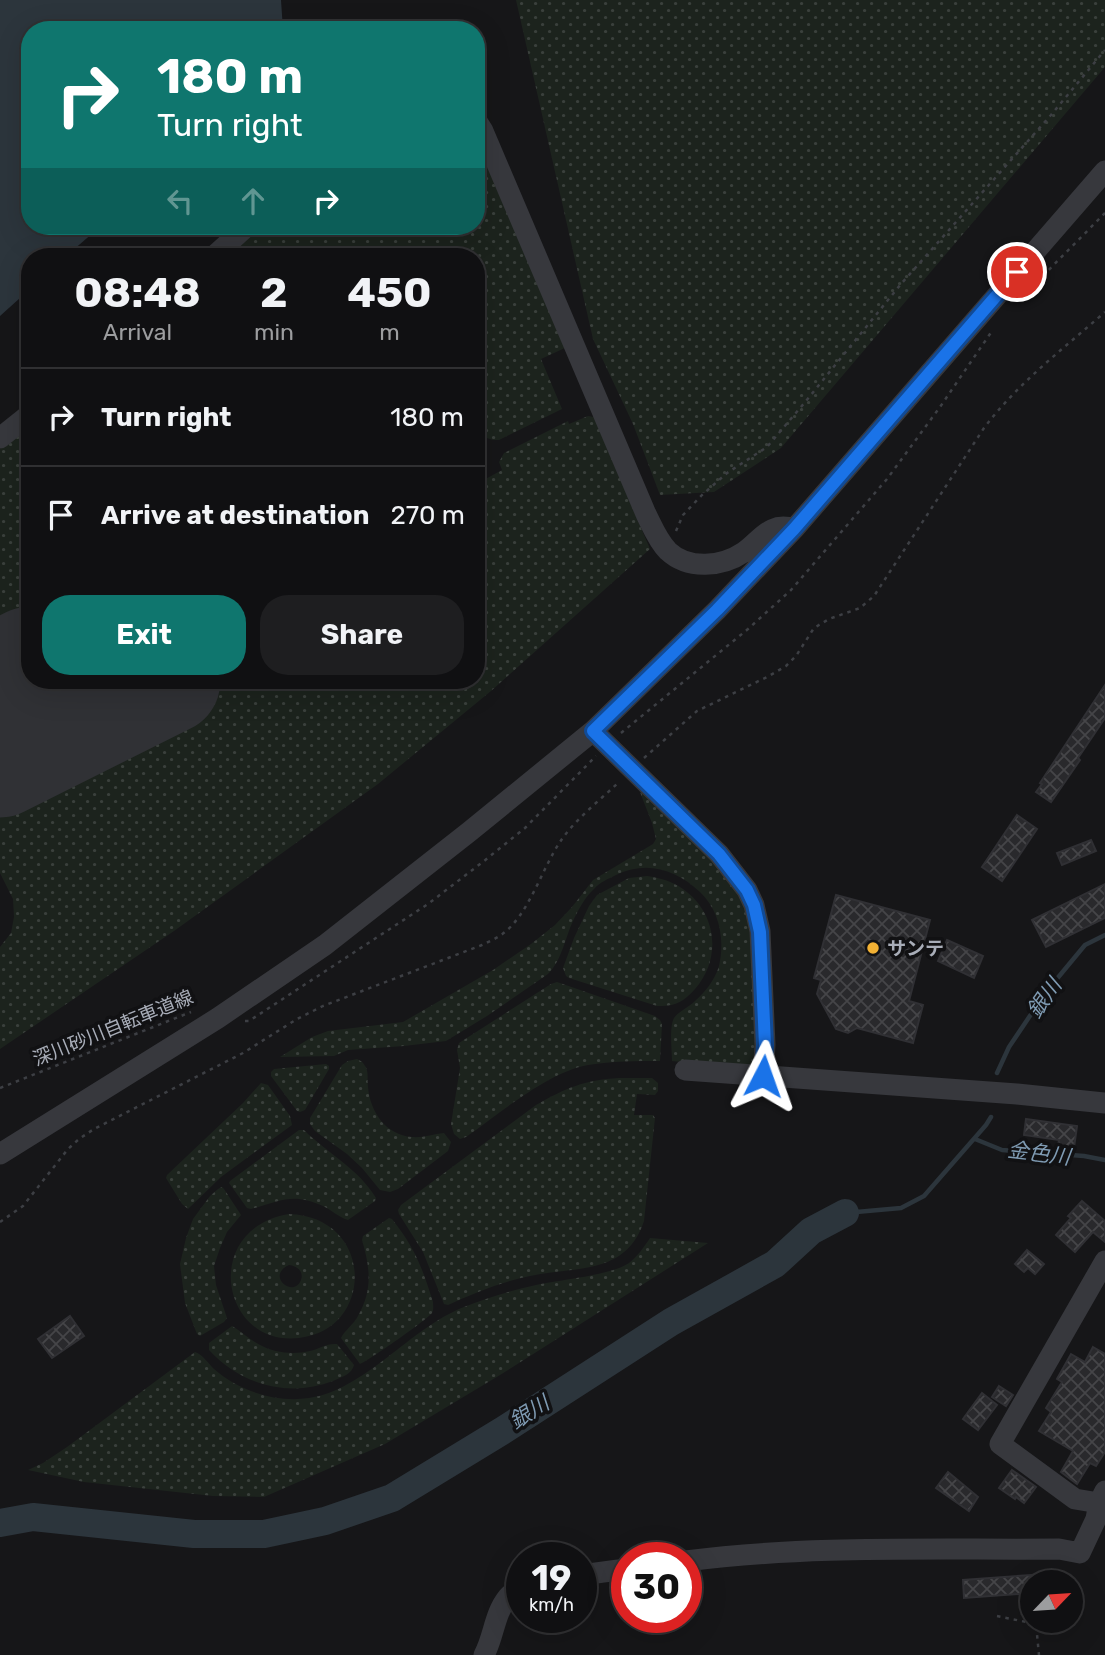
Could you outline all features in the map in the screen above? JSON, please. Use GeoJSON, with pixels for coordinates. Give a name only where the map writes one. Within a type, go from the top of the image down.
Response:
{"type":"FeatureCollection","features":[{"type":"Feature","properties":{"kind":"street"},"geometry":{"type":"LineString","coordinates":[[485,133],[659,540],[670,552],[688,562],[711,564],[730,560],[767,532],[778,527],[794,529]]}},
{"type":"Feature","properties":{"kind":"street"},"geometry":{"type":"LineString","coordinates":[[0,1154],[218,1018],[325,945],[593,731],[717,610],[794,529],[1105,171]]}},
{"type":"Feature","properties":{"kind":"street"},"geometry":{"type":"LineString","coordinates":[[223,248],[237,235]]}},
{"type":"Feature","properties":{"kind":"street"},"geometry":{"type":"LineString","coordinates":[[0,438],[21,421]]}},
{"type":"Feature","properties":{"kind":"street"},"geometry":{"type":"LineString","coordinates":[[593,731],[719,854],[742,882],[754,905],[760,932],[765,1045],[763,1076]]}},
{"type":"Feature","properties":{"kind":"street"},"geometry":{"type":"LineString","coordinates":[[685,1070],[1105,1103]]}},
{"type":"Feature","properties":{"kind":"street"},"geometry":{"type":"LineString","coordinates":[[702,1559],[760,1553],[859,1550],[1059,1549],[1080,1553],[1096,1519],[1102,1497],[1075,1499],[1000,1444],[1105,1261]]}},
{"type":"Feature","properties":{"kind":"street"},"geometry":{"type":"LineString","coordinates":[[484,1655],[506,1600]]}},
{"type":"Feature","properties":{"kind":"path"},"geometry":{"type":"LineString","coordinates":[[670,552],[683,515],[727,473],[767,447],[901,284],[1105,50]]}},
{"type":"Feature","properties":{"kind":"path"},"geometry":{"type":"LineString","coordinates":[[0,1222],[23,1206],[68,1149],[93,1129],[243,1053],[323,1006],[482,945],[501,935],[523,910],[562,839],[697,710],[786,666],[796,656],[814,628],[829,619],[860,608],[874,596],[1000,406],[1105,312]]}},
{"type":"Feature","properties":{"kind":"path","name":"深川砂川自転車道線"},"geometry":{"type":"LineString","coordinates":[[0,1088],[198,1009]]}},
{"type":"Feature","properties":{"kind":"path"},"geometry":{"type":"LineString","coordinates":[[997,1616],[1035,1624],[1038,1655]]}},
{"type":"Feature","properties":{"kind":"shaded area"},"geometry":{"type":"Polygon","coordinates":[[[0,0],[281,0],[282,21],[21,21],[21,235],[91,235],[75,248],[21,248],[21,297],[0,316],[0,0]]]}},
{"type":"Feature","properties":{"kind":"shaded area"},"geometry":{"type":"Polygon","coordinates":[[[516,0],[1105,0],[1105,67],[781,448],[714,492],[660,495],[633,424],[593,339],[516,0]]]}},
{"type":"Feature","properties":{"kind":"shaded area"},"geometry":{"type":"Polygon","coordinates":[[[485,160],[567,347],[541,359],[562,409],[499,440],[487,438],[485,434],[485,248],[237,248],[251,235],[485,235],[485,160]]]}},
{"type":"Feature","properties":{"kind":"shaded area"},"geometry":{"type":"Polygon","coordinates":[[[588,416],[594,417],[650,549],[491,691],[378,784],[174,931],[0,1049],[0,947],[11,933],[14,917],[13,899],[0,873],[0,712],[23,700],[20,691],[24,689],[485,689],[485,479],[502,470],[499,462],[504,453],[568,421],[569,424],[588,416]]]}},
{"type":"Feature","properties":{"kind":"shaded area"},"geometry":{"type":"Polygon","coordinates":[[[21,432],[21,632],[0,642],[0,449],[21,432]]]}},
{"type":"Feature","properties":{"kind":"shaded area"},"geometry":{"type":"Polygon","coordinates":[[[21,640],[21,683],[16,685],[0,650],[21,640]]]}},
{"type":"Feature","properties":{"kind":"shaded area"},"geometry":{"type":"Polygon","coordinates":[[[638,787],[729,876],[740,892],[753,932],[757,1057],[753,1064],[743,1068],[672,1061],[672,1022],[712,981],[721,956],[721,936],[712,908],[700,892],[671,873],[649,868],[627,870],[596,887],[579,908],[560,956],[548,974],[446,1041],[348,1050],[334,1056],[280,1057],[312,1037],[328,1031],[403,1022],[493,970],[531,944],[555,925],[593,880],[653,844],[656,839],[652,823],[638,787]]]}},
{"type":"Feature","properties":{"kind":"shaded area"},"geometry":{"type":"Polygon","coordinates":[[[647,876],[675,884],[694,899],[703,910],[712,936],[712,950],[704,977],[687,997],[669,1006],[657,1006],[569,978],[563,968],[574,938],[597,895],[629,878],[647,876]]]}},
{"type":"Feature","properties":{"kind":"shaded area"},"geometry":{"type":"Polygon","coordinates":[[[557,982],[655,1016],[662,1024],[660,1061],[606,1063],[573,1069],[541,1085],[460,1139],[454,1134],[451,1124],[460,1068],[457,1050],[459,1043],[557,982]]]}},
{"type":"Feature","properties":{"kind":"shaded area"},"geometry":{"type":"Polygon","coordinates":[[[357,1059],[366,1068],[372,1105],[387,1127],[412,1137],[444,1133],[451,1142],[448,1151],[398,1189],[390,1192],[380,1190],[362,1168],[315,1131],[310,1124],[310,1118],[342,1065],[357,1059]]]}},
{"type":"Feature","properties":{"kind":"shaded area"},"geometry":{"type":"Polygon","coordinates":[[[326,1064],[329,1069],[305,1110],[300,1112],[271,1076],[274,1069],[326,1064]]]}},
{"type":"Feature","properties":{"kind":"shaded area"},"geometry":{"type":"Polygon","coordinates":[[[619,1078],[652,1078],[658,1083],[655,1095],[637,1094],[634,1115],[653,1115],[655,1118],[644,1221],[636,1239],[612,1260],[581,1269],[519,1278],[448,1305],[444,1304],[423,1252],[399,1214],[401,1205],[536,1105],[576,1086],[619,1078]]]}},
{"type":"Feature","properties":{"kind":"shaded area"},"geometry":{"type":"Polygon","coordinates":[[[261,1083],[268,1085],[290,1116],[292,1125],[221,1177],[188,1209],[182,1204],[166,1178],[167,1175],[261,1083]]]}},
{"type":"Feature","properties":{"kind":"shaded area"},"geometry":{"type":"Polygon","coordinates":[[[299,1130],[304,1130],[361,1178],[376,1198],[375,1201],[348,1220],[323,1206],[303,1199],[287,1199],[247,1208],[230,1181],[299,1130]]]}},
{"type":"Feature","properties":{"kind":"shaded area"},"geometry":{"type":"Polygon","coordinates":[[[222,1187],[241,1215],[227,1232],[214,1266],[216,1285],[227,1318],[200,1336],[185,1303],[180,1264],[193,1219],[210,1196],[222,1187]]]}},
{"type":"Feature","properties":{"kind":"shaded area"},"geometry":{"type":"Polygon","coordinates":[[[289,1214],[317,1220],[338,1234],[350,1252],[355,1274],[352,1296],[342,1316],[324,1330],[299,1338],[273,1336],[252,1325],[238,1307],[231,1285],[232,1262],[242,1241],[261,1224],[289,1214]],[[292,1266],[282,1270],[280,1275],[280,1280],[288,1287],[297,1285],[302,1277],[299,1270],[292,1266]]]}},
{"type":"Feature","properties":{"kind":"shaded area"},"geometry":{"type":"Polygon","coordinates":[[[389,1218],[407,1239],[417,1258],[433,1302],[433,1310],[410,1331],[360,1364],[341,1338],[356,1319],[368,1288],[363,1236],[389,1218]]]}},
{"type":"Feature","properties":{"kind":"shaded area"},"geometry":{"type":"Polygon","coordinates":[[[650,1238],[708,1243],[500,1375],[385,1444],[264,1497],[213,1496],[84,1482],[28,1470],[67,1447],[195,1352],[224,1377],[259,1394],[296,1399],[330,1393],[368,1371],[425,1329],[464,1307],[518,1289],[621,1267],[635,1258],[650,1238]]]}},
{"type":"Feature","properties":{"kind":"shaded area"},"geometry":{"type":"Polygon","coordinates":[[[232,1326],[256,1343],[278,1351],[304,1352],[337,1344],[354,1365],[346,1375],[316,1386],[283,1388],[266,1385],[236,1372],[209,1350],[209,1343],[232,1326]]]}},
{"type":"Feature","properties":{"kind":"building"},"geometry":{"type":"Polygon","coordinates":[[[1105,685],[1105,718],[1051,802],[1036,792],[1042,784],[1040,783],[1105,685]]]}},
{"type":"Feature","properties":{"kind":"building"},"geometry":{"type":"Polygon","coordinates":[[[1017,815],[1037,829],[1002,881],[982,867],[1017,815]]]}},
{"type":"Feature","properties":{"kind":"building"},"geometry":{"type":"Polygon","coordinates":[[[1091,840],[1096,851],[1062,865],[1057,853],[1091,840]]]}},
{"type":"Feature","properties":{"kind":"building"},"geometry":{"type":"Polygon","coordinates":[[[1105,884],[1105,918],[1046,947],[1032,920],[1105,884]]]}},
{"type":"Feature","properties":{"kind":"building","name":"サンテ"},"geometry":{"type":"Polygon","coordinates":[[[836,895],[930,920],[909,1001],[923,1005],[913,1043],[857,1028],[848,1033],[836,1029],[817,994],[821,980],[814,978],[836,895]]]}},
{"type":"Feature","properties":{"kind":"building"},"geometry":{"type":"Polygon","coordinates":[[[947,940],[983,956],[974,978],[938,961],[947,940]]]}},
{"type":"Feature","properties":{"kind":"building"},"geometry":{"type":"Polygon","coordinates":[[[1026,1119],[1077,1126],[1074,1148],[1058,1146],[1059,1140],[1024,1135],[1026,1119]]]}},
{"type":"Feature","properties":{"kind":"building"},"geometry":{"type":"Polygon","coordinates":[[[1082,1201],[1105,1221],[1105,1242],[1093,1232],[1075,1252],[1056,1235],[1082,1201]]]}},
{"type":"Feature","properties":{"kind":"building"},"geometry":{"type":"Polygon","coordinates":[[[1027,1250],[1044,1264],[1035,1274],[1028,1268],[1024,1272],[1015,1264],[1027,1250]]]}},
{"type":"Feature","properties":{"kind":"building"},"geometry":{"type":"Polygon","coordinates":[[[70,1316],[84,1336],[52,1358],[38,1339],[70,1316]]]}},
{"type":"Feature","properties":{"kind":"building"},"geometry":{"type":"Polygon","coordinates":[[[1093,1347],[1105,1354],[1105,1452],[1096,1466],[1090,1463],[1077,1484],[1061,1472],[1073,1451],[1039,1431],[1051,1412],[1046,1408],[1062,1382],[1057,1379],[1071,1354],[1085,1362],[1093,1347]]]}},
{"type":"Feature","properties":{"kind":"building"},"geometry":{"type":"Polygon","coordinates":[[[999,1386],[1013,1395],[1006,1406],[992,1397],[999,1386]]]}},
{"type":"Feature","properties":{"kind":"building"},"geometry":{"type":"Polygon","coordinates":[[[982,1393],[997,1405],[978,1430],[963,1419],[982,1393]]]}},
{"type":"Feature","properties":{"kind":"building"},"geometry":{"type":"Polygon","coordinates":[[[1012,1470],[1036,1487],[1024,1503],[999,1488],[1012,1470]]]}},
{"type":"Feature","properties":{"kind":"building"},"geometry":{"type":"Polygon","coordinates":[[[948,1472],[978,1497],[969,1511],[936,1488],[948,1472]]]}},
{"type":"Feature","properties":{"kind":"building"},"geometry":{"type":"Polygon","coordinates":[[[1020,1576],[1020,1594],[964,1598],[963,1580],[1020,1576]]]}},
{"type":"Feature","properties":{"kind":"waterway","name":"銀川"},"geometry":{"type":"LineString","coordinates":[[997,1073],[1009,1047],[1046,992],[1085,945],[1105,935]]}},
{"type":"Feature","properties":{"kind":"waterway","name":"銀川"},"geometry":{"type":"LineString","coordinates":[[845,1213],[901,1208],[924,1196],[991,1117]]}},
{"type":"Feature","properties":{"kind":"waterway","name":"金色川"},"geometry":{"type":"LineString","coordinates":[[975,1139],[1002,1150],[1105,1160]]}},
{"type":"Feature","properties":{"kind":"waterway","name":"銀川"},"geometry":{"type":"LineString","coordinates":[[0,1523],[33,1517],[194,1534],[264,1534],[325,1521],[392,1498],[671,1322],[775,1264],[811,1231],[845,1213]]}},
{"type":"Feature","properties":{"kind":"runway"},"geometry":{"type":"LineString","coordinates":[[0,674],[21,664]]}},
{"type":"Feature","properties":{"kind":"runway"},"geometry":{"type":"LineString","coordinates":[[0,765],[152,689]]}},
{"type":"Feature","properties":{"kind":"place","name":"サンテ"},"geometry":{"type":"Point","coordinates":[873,948]}},
{"type":"Feature","properties":{"kind":"route"},"geometry":{"type":"LineString","coordinates":[[763,1076],[765,1045],[760,932],[754,905],[747,890],[719,854],[593,731],[717,610],[794,529],[1017,272]]}}]}
